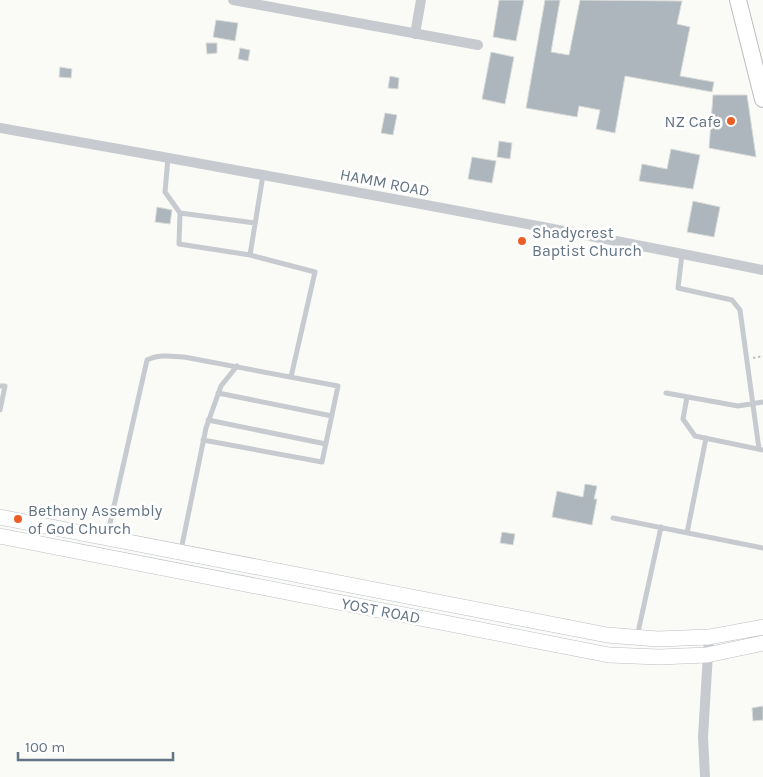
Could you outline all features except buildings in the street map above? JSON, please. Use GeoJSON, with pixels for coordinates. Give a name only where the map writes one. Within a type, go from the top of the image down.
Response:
{"type":"FeatureCollection","features":[{"type":"Feature","properties":{"kind":"main road"},"geometry":{"type":"LineString","coordinates":[[740,8],[763,99]]}},
{"type":"Feature","properties":{"kind":"main road","name":"YOST ROAD"},"geometry":{"type":"LineString","coordinates":[[0,518],[607,635],[658,639],[709,637],[763,627]]}},
{"type":"Feature","properties":{"kind":"main road","name":"YOST ROAD"},"geometry":{"type":"LineString","coordinates":[[0,536],[609,655],[659,657],[707,655],[763,644]]}},
{"type":"Feature","properties":{"kind":"main road"},"geometry":{"type":"LineString","coordinates":[[280,591],[284,573]]}},
{"type":"Feature","properties":{"kind":"main road"},"geometry":{"type":"LineString","coordinates":[[474,629],[478,611]]}},
{"type":"Feature","properties":{"kind":"main road"},"geometry":{"type":"LineString","coordinates":[[634,656],[637,637]]}},
{"type":"Feature","properties":{"kind":"street"},"geometry":{"type":"LineString","coordinates":[[233,0],[478,45]]}},
{"type":"Feature","properties":{"kind":"street"},"geometry":{"type":"LineString","coordinates":[[415,34],[421,0]]}},
{"type":"Feature","properties":{"kind":"street","name":"HAMM ROAD"},"geometry":{"type":"LineString","coordinates":[[0,128],[262,174],[763,270]]}},
{"type":"Feature","properties":{"kind":"street"},"geometry":{"type":"LineString","coordinates":[[705,777],[703,737],[709,637]]}},
{"type":"Feature","properties":{"kind":"lane"},"geometry":{"type":"LineString","coordinates":[[168,158],[165,192],[180,213],[180,244],[250,255],[315,272],[290,376]]}},
{"type":"Feature","properties":{"kind":"lane"},"geometry":{"type":"LineString","coordinates":[[250,255],[262,174]]}},
{"type":"Feature","properties":{"kind":"lane"},"geometry":{"type":"LineString","coordinates":[[180,213],[255,223]]}},
{"type":"Feature","properties":{"kind":"lane"},"geometry":{"type":"LineString","coordinates":[[683,254],[678,288],[732,300],[740,310],[761,450],[695,436],[683,419],[687,397]]}},
{"type":"Feature","properties":{"kind":"lane"},"geometry":{"type":"LineString","coordinates":[[107,538],[147,360],[161,356],[184,356],[338,386],[322,462],[203,440]]}},
{"type":"Feature","properties":{"kind":"lane"},"geometry":{"type":"LineString","coordinates":[[180,553],[208,420],[221,386],[237,366]]}},
{"type":"Feature","properties":{"kind":"lane"},"geometry":{"type":"LineString","coordinates":[[0,386],[5,386],[0,410]]}},
{"type":"Feature","properties":{"kind":"lane"},"geometry":{"type":"LineString","coordinates":[[218,393],[332,416]]}},
{"type":"Feature","properties":{"kind":"lane"},"geometry":{"type":"LineString","coordinates":[[666,393],[738,406],[763,402]]}},
{"type":"Feature","properties":{"kind":"lane"},"geometry":{"type":"LineString","coordinates":[[208,420],[326,444]]}},
{"type":"Feature","properties":{"kind":"lane"},"geometry":{"type":"LineString","coordinates":[[687,533],[706,438]]}},
{"type":"Feature","properties":{"kind":"lane"},"geometry":{"type":"LineString","coordinates":[[613,518],[763,548]]}},
{"type":"Feature","properties":{"kind":"lane"},"geometry":{"type":"LineString","coordinates":[[637,637],[661,528]]}},
{"type":"Feature","properties":{"kind":"place","name":"NZ Cafe"},"geometry":{"type":"Point","coordinates":[731,121]}},
{"type":"Feature","properties":{"kind":"place","name":"Shadycrest Baptist Church"},"geometry":{"type":"Point","coordinates":[522,241]}},
{"type":"Feature","properties":{"kind":"place","name":"Bethany Assembly of God Church"},"geometry":{"type":"Point","coordinates":[18,519]}}]}
